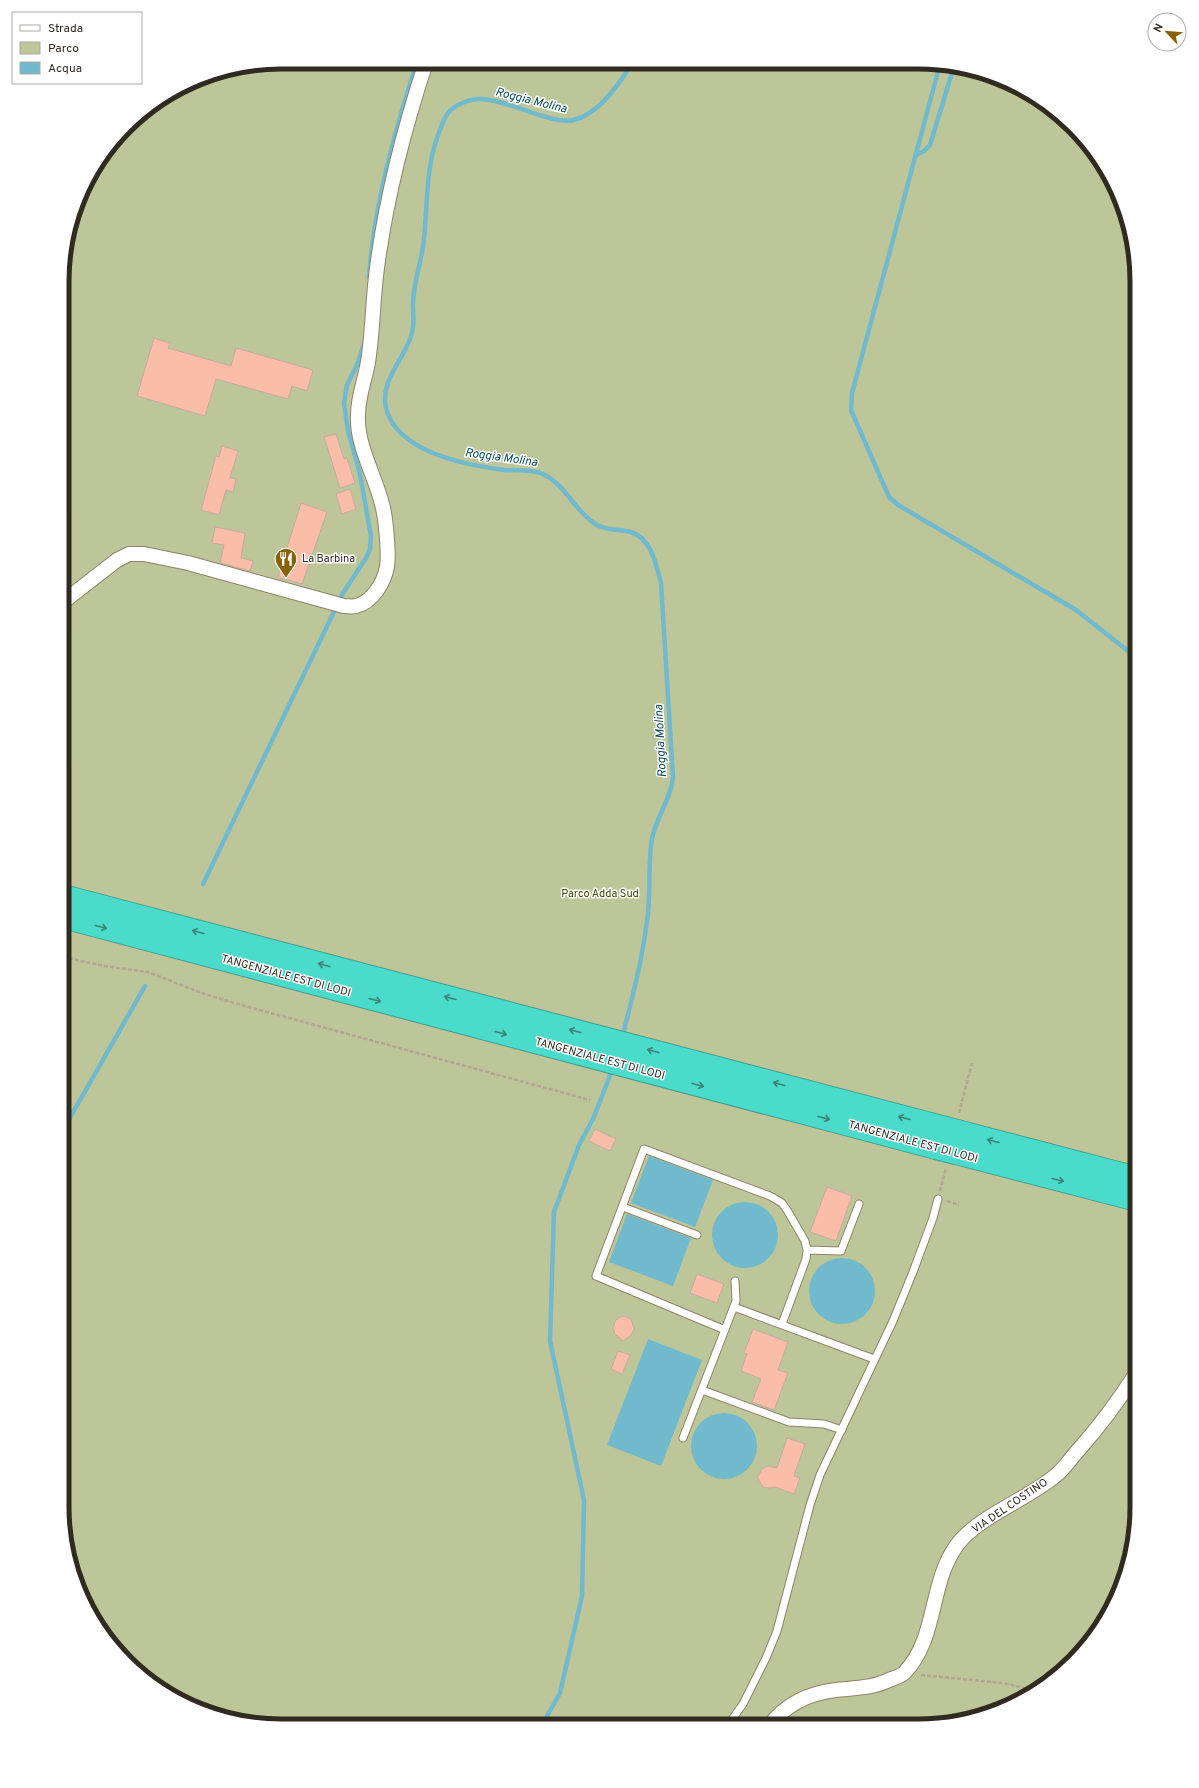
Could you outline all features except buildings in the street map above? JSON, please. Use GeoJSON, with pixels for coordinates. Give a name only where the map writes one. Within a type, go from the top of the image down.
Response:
{"type":"FeatureCollection","features":[{"type":"Feature","properties":{"kind":"highway","name":"TANGENZIALE EST DI LODI"},"geometry":{"type":"LineString","coordinates":[[69,898],[616,1053]]}},
{"type":"Feature","properties":{"kind":"highway","name":"TANGENZIALE EST DI LODI"},"geometry":{"type":"LineString","coordinates":[[69,918],[616,1053],[949,1140],[1130,1198]]}},
{"type":"Feature","properties":{"kind":"highway","name":"TANGENZIALE EST DI LODI"},"geometry":{"type":"LineString","coordinates":[[949,1140],[1130,1177]]}},
{"type":"Feature","properties":{"kind":"street"},"geometry":{"type":"LineString","coordinates":[[69,597],[117,560],[129,554],[144,554],[188,563],[338,604],[357,606],[368,600],[381,583],[387,568],[388,556],[383,505],[361,442],[358,414],[369,357],[377,268],[388,206],[404,136],[424,69]]}},
{"type":"Feature","properties":{"kind":"street","name":"VIA DEL COSTINO"},"geometry":{"type":"LineString","coordinates":[[777,1719],[795,1702],[814,1694],[866,1688],[886,1682],[905,1673],[917,1656],[926,1638],[942,1572],[947,1560],[958,1543],[978,1525],[1056,1476],[1116,1404],[1130,1383]]}},
{"type":"Feature","properties":{"kind":"lane"},"geometry":{"type":"LineString","coordinates":[[725,1330],[596,1276],[644,1149],[770,1196],[782,1203],[805,1241],[807,1250],[806,1259],[782,1324]]}},
{"type":"Feature","properties":{"kind":"lane"},"geometry":{"type":"LineString","coordinates":[[732,1719],[746,1697],[766,1658],[777,1631],[810,1505],[820,1475],[893,1321],[914,1272],[933,1218],[938,1198]]}},
{"type":"Feature","properties":{"kind":"lane"},"geometry":{"type":"LineString","coordinates":[[807,1250],[841,1251],[859,1204]]}},
{"type":"Feature","properties":{"kind":"lane"},"geometry":{"type":"LineString","coordinates":[[622,1207],[697,1235]]}},
{"type":"Feature","properties":{"kind":"lane"},"geometry":{"type":"LineString","coordinates":[[683,1438],[736,1301],[735,1281]]}},
{"type":"Feature","properties":{"kind":"lane"},"geometry":{"type":"LineString","coordinates":[[734,1307],[874,1359]]}},
{"type":"Feature","properties":{"kind":"lane"},"geometry":{"type":"LineString","coordinates":[[702,1390],[789,1422],[824,1424],[842,1430]]}},
{"type":"Feature","properties":{"kind":"path"},"geometry":{"type":"LineString","coordinates":[[69,958],[104,966],[148,972],[199,992],[234,1003],[590,1100]]}},
{"type":"Feature","properties":{"kind":"path"},"geometry":{"type":"LineString","coordinates":[[905,1673],[1002,1683],[1028,1689]]}},
{"type":"Feature","properties":{"kind":"green space","name":"Parco Adda Sud"},"geometry":{"type":"Polygon","coordinates":[[[267,69],[932,69],[959,73],[986,80],[1012,91],[1036,105],[1058,122],[1077,141],[1094,163],[1102,175],[1114,200],[1123,226],[1130,267],[1130,1521],[1126,1548],[1119,1575],[1102,1613],[1094,1625],[1077,1647],[1058,1666],[1024,1691],[999,1703],[973,1712],[932,1719],[267,1719],[240,1715],[213,1708],[175,1691],[163,1683],[141,1666],[122,1647],[97,1613],[85,1588],[76,1562],[69,1521],[69,267],[76,226],[85,200],[97,175],[105,163],[131,131],[163,105],[187,91],[226,76],[267,69]]]}},
{"type":"Feature","properties":{"kind":"water"},"geometry":{"type":"Polygon","coordinates":[[[649,1156],[713,1180],[695,1227],[631,1203],[649,1156]]]}},
{"type":"Feature","properties":{"kind":"water"},"geometry":{"type":"Polygon","coordinates":[[[745,1202],[758,1205],[768,1212],[775,1222],[778,1235],[775,1248],[768,1258],[758,1265],[745,1268],[732,1265],[722,1258],[715,1248],[712,1235],[715,1222],[722,1212],[732,1205],[745,1202]]]}},
{"type":"Feature","properties":{"kind":"water"},"geometry":{"type":"Polygon","coordinates":[[[627,1214],[691,1238],[673,1286],[609,1262],[627,1214]]]}},
{"type":"Feature","properties":{"kind":"water"},"geometry":{"type":"Polygon","coordinates":[[[842,1258],[855,1261],[865,1268],[872,1278],[875,1291],[872,1304],[865,1314],[855,1321],[842,1324],[829,1321],[819,1314],[812,1304],[809,1291],[812,1278],[819,1268],[829,1261],[842,1258]]]}},
{"type":"Feature","properties":{"kind":"water"},"geometry":{"type":"Polygon","coordinates":[[[648,1339],[702,1360],[661,1466],[607,1445],[648,1339]]]}},
{"type":"Feature","properties":{"kind":"water"},"geometry":{"type":"Polygon","coordinates":[[[724,1413],[737,1416],[747,1423],[754,1433],[757,1446],[754,1459],[747,1469],[737,1476],[724,1479],[711,1476],[701,1469],[694,1459],[691,1446],[694,1433],[701,1423],[711,1416],[724,1413]]]}},
{"type":"Feature","properties":{"kind":"waterway"},"geometry":{"type":"LineString","coordinates":[[369,277],[381,195],[393,141],[415,69]]}},
{"type":"Feature","properties":{"kind":"waterway","name":"Roggia Molina"},"geometry":{"type":"LineString","coordinates":[[622,1038],[645,936],[648,912],[652,836],[672,786],[673,777],[661,583],[655,561],[648,546],[638,535],[631,532],[605,528],[589,520],[558,485],[543,474],[534,471],[488,468],[452,460],[434,454],[418,446],[404,436],[393,423],[386,408],[385,398],[389,381],[413,330],[413,296],[423,247],[428,183],[432,155],[443,121],[448,114],[452,109],[463,102],[480,99],[503,103],[554,119],[565,121],[574,120],[583,117],[600,105],[608,97],[628,69]]}},
{"type":"Feature","properties":{"kind":"waterway"},"geometry":{"type":"LineString","coordinates":[[938,70],[852,393],[851,410],[889,497],[898,505],[1076,610],[1130,652]]}},
{"type":"Feature","properties":{"kind":"waterway"},"geometry":{"type":"LineString","coordinates":[[916,155],[924,151],[930,145],[952,72]]}},
{"type":"Feature","properties":{"kind":"waterway"},"geometry":{"type":"LineString","coordinates":[[203,884],[343,593],[366,558],[370,549],[371,536],[360,474],[348,431],[344,403],[347,385],[357,365],[364,344]]}},
{"type":"Feature","properties":{"kind":"waterway"},"geometry":{"type":"LineString","coordinates":[[69,1119],[145,986]]}},
{"type":"Feature","properties":{"kind":"waterway"},"geometry":{"type":"LineString","coordinates":[[545,1719],[560,1693],[582,1596],[584,1500],[550,1341],[554,1212],[579,1145],[593,1119],[613,1068]]}},
{"type":"Feature","properties":{"kind":"place","name":"La Barbina"},"geometry":{"type":"Point","coordinates":[286,578]}}]}
